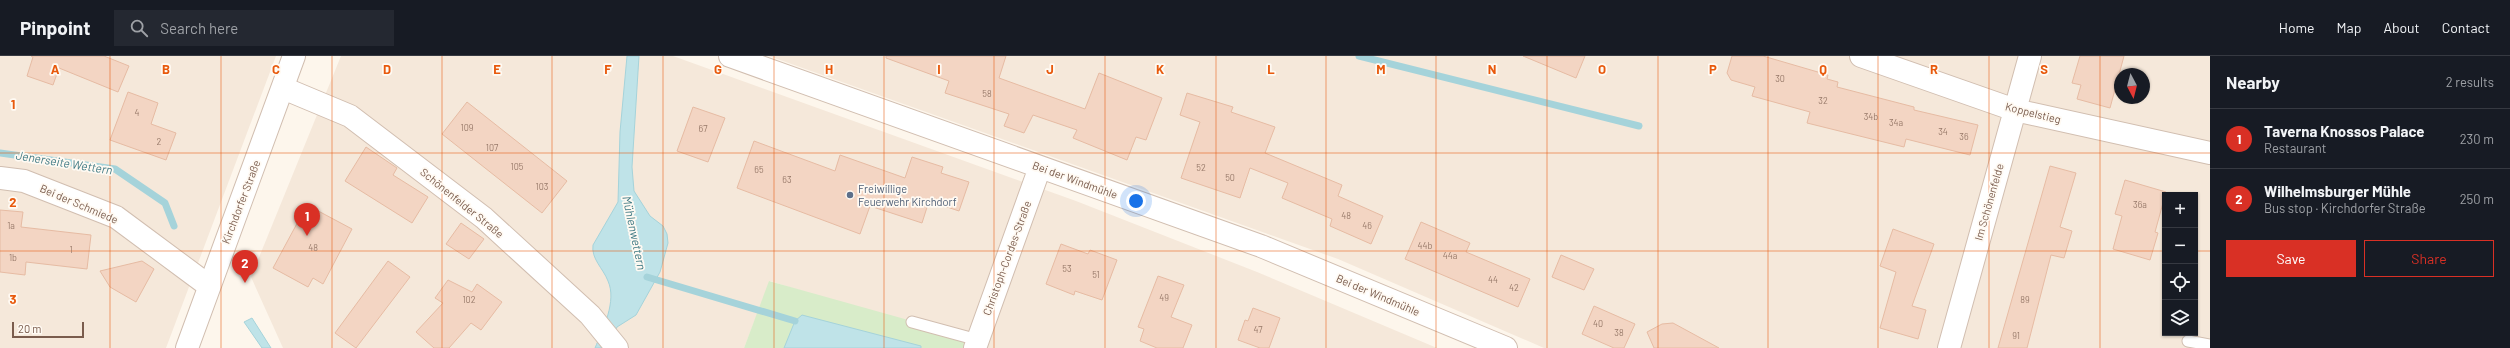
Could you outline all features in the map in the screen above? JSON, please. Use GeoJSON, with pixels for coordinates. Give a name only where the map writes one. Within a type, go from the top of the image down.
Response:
{"type":"FeatureCollection","features":[{"type":"Feature","properties":{"kind":"street","name":"Kirchdorfer Straße"},"geometry":{"type":"LineString","coordinates":[[187,348],[284,88],[294,56]]}},
{"type":"Feature","properties":{"kind":"street","name":"Bei der Windmühle"},"geometry":{"type":"LineString","coordinates":[[730,56],[1261,246],[1506,348]]}},
{"type":"Feature","properties":{"kind":"street","name":"Koppelstieg"},"geometry":{"type":"LineString","coordinates":[[1861,56],[2015,110],[2210,153]]}},
{"type":"Feature","properties":{"kind":"street","name":"Im Schönenfelde"},"geometry":{"type":"LineString","coordinates":[[1949,348],[2030,56]]}},
{"type":"Feature","properties":{"kind":"street","name":"Schönenfelder Straße"},"geometry":{"type":"LineString","coordinates":[[284,88],[350,116],[484,218],[590,315],[617,348]]}},
{"type":"Feature","properties":{"kind":"street","name":"Christoph-Cordes-Straße"},"geometry":{"type":"LineString","coordinates":[[977,344],[1040,167]]}},
{"type":"Feature","properties":{"kind":"street","name":"Bei der Schmiede"},"geometry":{"type":"LineString","coordinates":[[0,178],[24,181],[116,217],[209,286]]}},
{"type":"Feature","properties":{"kind":"lane"},"geometry":{"type":"LineString","coordinates":[[912,322],[977,344]]}},
{"type":"Feature","properties":{"kind":"lane"},"geometry":{"type":"LineString","coordinates":[[2188,341],[2210,345]]}},
{"type":"Feature","properties":{"kind":"shaded area"},"geometry":{"type":"Polygon","coordinates":[[[0,56],[276,56],[166,348],[0,348],[0,56]]]}},
{"type":"Feature","properties":{"kind":"shaded area"},"geometry":{"type":"Polygon","coordinates":[[[341,56],[673,56],[1076,201],[1257,272],[1437,348],[984,348],[770,281],[744,348],[283,348],[251,277],[341,56]]]}},
{"type":"Feature","properties":{"kind":"shaded area"},"geometry":{"type":"Polygon","coordinates":[[[769,56],[2210,56],[2210,348],[1544,348],[1338,259],[769,56]]]}},
{"type":"Feature","properties":{"kind":"green space"},"geometry":{"type":"Polygon","coordinates":[[[769,281],[969,337],[965,348],[744,348],[769,281]]]}},
{"type":"Feature","properties":{"kind":"water","name":"Mühlenwettern"},"geometry":{"type":"Polygon","coordinates":[[[627,56],[639,56],[632,167],[634,191],[650,216],[663,226],[667,234],[668,243],[660,272],[636,315],[617,327],[606,348],[595,348],[608,315],[611,297],[608,281],[594,255],[593,245],[618,202],[620,132],[627,56]]]}},
{"type":"Feature","properties":{"kind":"water"},"geometry":{"type":"Polygon","coordinates":[[[802,315],[921,346],[921,348],[784,348],[795,321],[802,315]]]}},
{"type":"Feature","properties":{"kind":"water"},"geometry":{"type":"Polygon","coordinates":[[[252,318],[271,348],[262,348],[244,322],[252,318]]]}},
{"type":"Feature","properties":{"kind":"building"},"geometry":{"type":"Polygon","coordinates":[[[31,56],[104,56],[129,66],[118,92],[59,68],[53,85],[27,76],[33,57],[31,56]]]}},
{"type":"Feature","properties":{"kind":"building"},"geometry":{"type":"Polygon","coordinates":[[[886,56],[1006,56],[999,78],[1085,109],[1099,73],[1162,98],[1146,140],[1136,137],[1127,160],[1073,138],[1077,130],[1033,115],[1024,133],[1004,126],[1009,114],[945,93],[949,81],[886,58],[886,56]]]}},
{"type":"Feature","properties":{"kind":"building"},"geometry":{"type":"Polygon","coordinates":[[[1523,56],[1585,56],[1576,78],[1523,56]]]}},
{"type":"Feature","properties":{"kind":"building"},"geometry":{"type":"Polygon","coordinates":[[[1732,56],[1763,56],[1828,75],[1827,79],[1838,82],[1837,87],[1914,107],[1914,110],[1978,125],[1970,155],[1906,139],[1904,147],[1807,123],[1810,112],[1752,96],[1755,87],[1731,80],[1727,73],[1732,56]]]}},
{"type":"Feature","properties":{"kind":"building"},"geometry":{"type":"Polygon","coordinates":[[[2080,56],[2124,56],[2121,68],[2114,68],[2114,93],[2110,108],[2077,99],[2081,85],[2072,83],[2080,56]]]}},
{"type":"Feature","properties":{"kind":"building"},"geometry":{"type":"Polygon","coordinates":[[[128,92],[158,103],[151,124],[176,133],[166,160],[110,140],[128,92]]]}},
{"type":"Feature","properties":{"kind":"building"},"geometry":{"type":"Polygon","coordinates":[[[1187,93],[1233,107],[1231,112],[1275,127],[1265,153],[1342,185],[1338,196],[1383,216],[1371,244],[1330,226],[1332,219],[1282,198],[1288,183],[1250,168],[1240,198],[1181,178],[1200,122],[1180,115],[1187,93]]]}},
{"type":"Feature","properties":{"kind":"building"},"geometry":{"type":"Polygon","coordinates":[[[467,102],[567,181],[542,213],[442,134],[467,102]]]}},
{"type":"Feature","properties":{"kind":"building"},"geometry":{"type":"Polygon","coordinates":[[[693,107],[725,118],[708,162],[677,151],[693,107]]]}},
{"type":"Feature","properties":{"kind":"building"},"geometry":{"type":"Polygon","coordinates":[[[754,141],[835,171],[840,155],[905,178],[912,157],[943,167],[941,173],[969,182],[959,211],[929,201],[922,223],[870,206],[860,234],[737,188],[754,141]]]}},
{"type":"Feature","properties":{"kind":"building"},"geometry":{"type":"Polygon","coordinates":[[[366,147],[397,168],[393,175],[428,197],[412,223],[345,181],[366,147]]]}},
{"type":"Feature","properties":{"kind":"building"},"geometry":{"type":"Polygon","coordinates":[[[2050,166],[2076,173],[2060,227],[2072,231],[2064,258],[2051,255],[2027,348],[1998,348],[2050,166]]]}},
{"type":"Feature","properties":{"kind":"building"},"geometry":{"type":"Polygon","coordinates":[[[2125,180],[2166,192],[2162,192],[2162,207],[2155,232],[2158,233],[2150,260],[2113,249],[2122,216],[2115,214],[2125,180]]]}},
{"type":"Feature","properties":{"kind":"building"},"geometry":{"type":"Polygon","coordinates":[[[307,205],[352,229],[323,284],[313,278],[308,287],[273,268],[307,205]]]}},
{"type":"Feature","properties":{"kind":"building"},"geometry":{"type":"Polygon","coordinates":[[[0,210],[23,212],[21,227],[91,235],[87,269],[26,262],[25,275],[0,272],[0,210]]]}},
{"type":"Feature","properties":{"kind":"building"},"geometry":{"type":"Polygon","coordinates":[[[1421,222],[1470,243],[1466,252],[1530,279],[1518,307],[1405,259],[1421,222]]]}},
{"type":"Feature","properties":{"kind":"building"},"geometry":{"type":"Polygon","coordinates":[[[461,223],[484,239],[469,259],[446,244],[461,223]]]}},
{"type":"Feature","properties":{"kind":"building"},"geometry":{"type":"Polygon","coordinates":[[[1893,229],[1934,244],[1912,306],[1926,310],[1918,339],[1880,328],[1896,272],[1880,266],[1893,229]]]}},
{"type":"Feature","properties":{"kind":"building"},"geometry":{"type":"Polygon","coordinates":[[[1061,244],[1088,254],[1090,250],[1117,260],[1102,300],[1075,291],[1074,295],[1046,284],[1061,244]]]}},
{"type":"Feature","properties":{"kind":"building"},"geometry":{"type":"Polygon","coordinates":[[[1561,255],[1594,269],[1584,290],[1552,277],[1561,255]]]}},
{"type":"Feature","properties":{"kind":"building"},"geometry":{"type":"Polygon","coordinates":[[[142,261],[154,269],[136,302],[110,287],[100,271],[142,261]]]}},
{"type":"Feature","properties":{"kind":"building"},"geometry":{"type":"Polygon","coordinates":[[[388,261],[410,277],[356,348],[335,333],[388,261]]]}},
{"type":"Feature","properties":{"kind":"building"},"geometry":{"type":"Polygon","coordinates":[[[1158,276],[1184,285],[1171,317],[1192,325],[1183,348],[1157,348],[1140,341],[1144,329],[1138,327],[1158,276]]]}},
{"type":"Feature","properties":{"kind":"building"},"geometry":{"type":"Polygon","coordinates":[[[448,280],[472,292],[477,284],[502,302],[481,330],[471,323],[449,348],[434,348],[416,332],[443,303],[435,298],[448,280]]]}},
{"type":"Feature","properties":{"kind":"building"},"geometry":{"type":"Polygon","coordinates":[[[1594,306],[1635,324],[1624,348],[1614,348],[1582,334],[1594,306]]]}},
{"type":"Feature","properties":{"kind":"building"},"geometry":{"type":"Polygon","coordinates":[[[1253,308],[1280,318],[1269,348],[1260,348],[1238,340],[1245,320],[1248,321],[1253,308]]]}},
{"type":"Feature","properties":{"kind":"building"},"geometry":{"type":"Polygon","coordinates":[[[1673,323],[1719,348],[1654,348],[1647,332],[1662,324],[1673,323]]]}},
{"type":"Feature","properties":{"kind":"waterway"},"geometry":{"type":"LineString","coordinates":[[1359,56],[1639,126]]}},
{"type":"Feature","properties":{"kind":"waterway","name":"Jenerseite Wettern"},"geometry":{"type":"LineString","coordinates":[[0,153],[115,169],[165,203],[174,226]]}},
{"type":"Feature","properties":{"kind":"waterway"},"geometry":{"type":"LineString","coordinates":[[647,277],[795,321]]}},
{"type":"Feature","properties":{"kind":"place","name":"Freiwillige Feuerwehr Kirchdorf"},"geometry":{"type":"Point","coordinates":[850,195]}},
{"type":"Feature","properties":{"kind":"place","name":"Taverna Knossos Palace"},"geometry":{"type":"Point","coordinates":[307,236]}},
{"type":"Feature","properties":{"kind":"place","name":"Wilhelmsburger Mühle"},"geometry":{"type":"Point","coordinates":[245,283]}}]}
